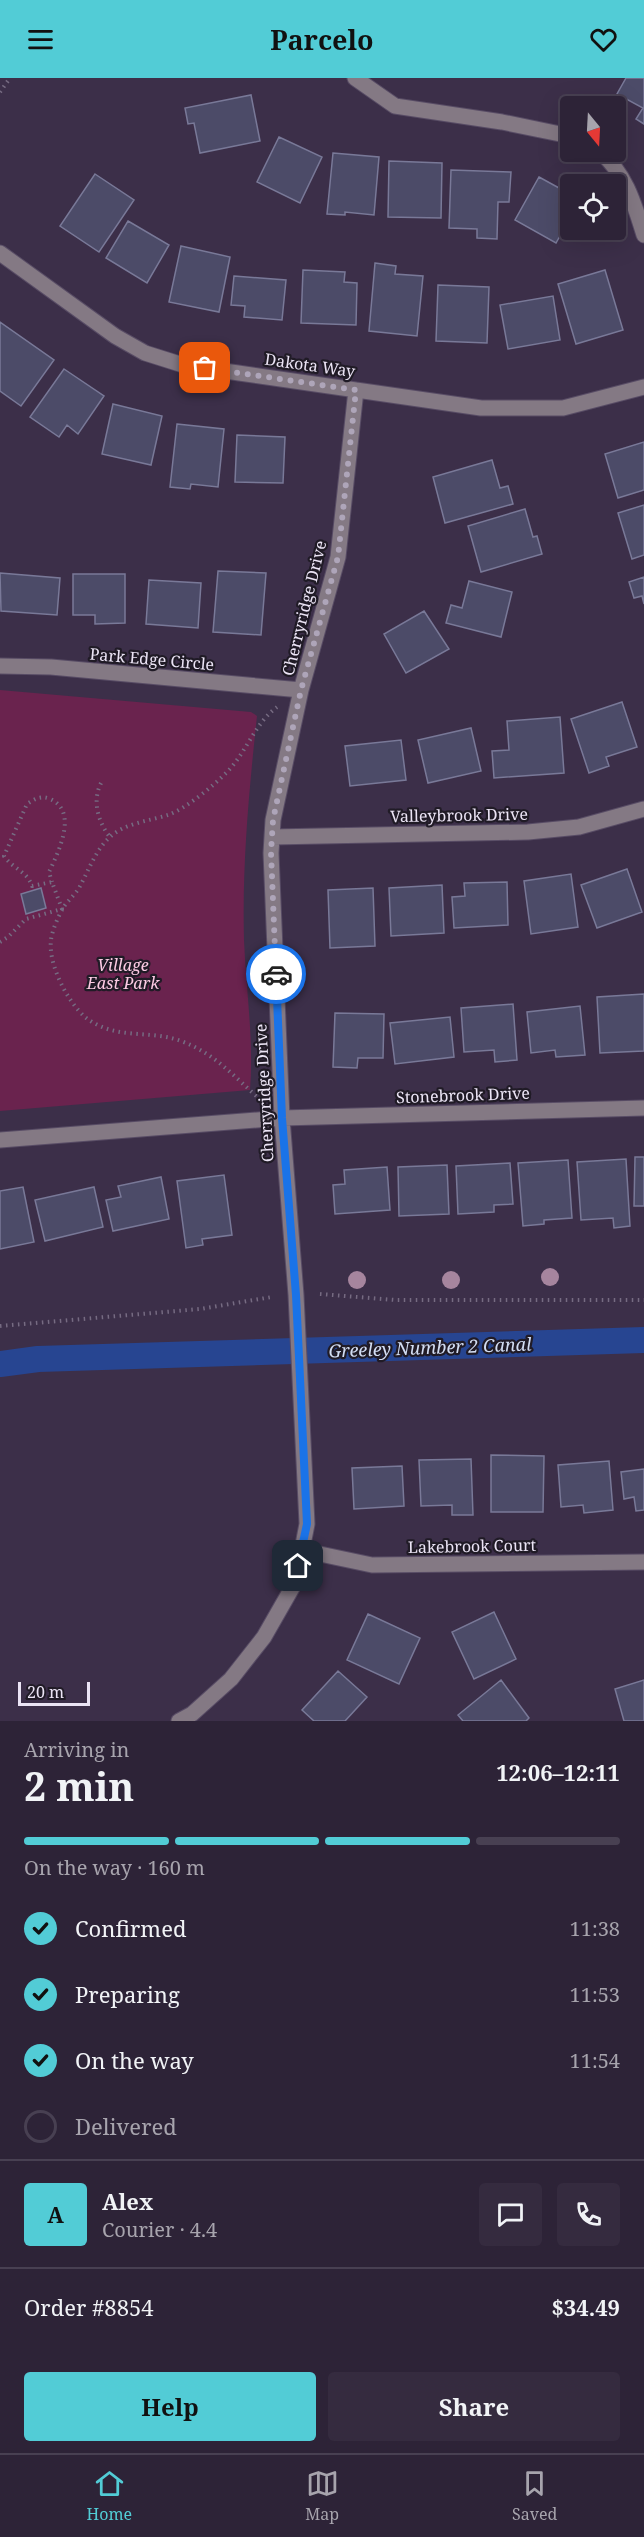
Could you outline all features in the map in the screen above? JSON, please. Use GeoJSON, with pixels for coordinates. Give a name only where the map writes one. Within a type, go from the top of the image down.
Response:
{"type":"FeatureCollection","features":[{"type":"Feature","properties":{"kind":"street"},"geometry":{"type":"LineString","coordinates":[[355,78],[395,106],[560,134]]}},
{"type":"Feature","properties":{"kind":"street"},"geometry":{"type":"LineString","coordinates":[[612,162],[629,189],[644,235]]}},
{"type":"Feature","properties":{"kind":"street","name":"Dakota Way"},"geometry":{"type":"LineString","coordinates":[[0,253],[115,336],[145,352],[183,365],[481,408],[563,408],[644,387]]}},
{"type":"Feature","properties":{"kind":"street","name":"Cherryridge Drive"},"geometry":{"type":"LineString","coordinates":[[179,1721],[192,1714],[231,1679],[264,1637],[296,1581],[307,1524],[297,1313],[282,1118],[272,837],[273,820],[301,690],[338,557],[356,390]]}},
{"type":"Feature","properties":{"kind":"street","name":"Park Edge Circle"},"geometry":{"type":"LineString","coordinates":[[0,666],[51,667],[301,690]]}},
{"type":"Feature","properties":{"kind":"street","name":"Valleybrook Drive"},"geometry":{"type":"LineString","coordinates":[[272,837],[528,832],[579,827],[644,808]]}},
{"type":"Feature","properties":{"kind":"street","name":"Stonebrook Drive"},"geometry":{"type":"LineString","coordinates":[[282,1118],[644,1108]]}},
{"type":"Feature","properties":{"kind":"street"},"geometry":{"type":"LineString","coordinates":[[0,1140],[282,1118]]}},
{"type":"Feature","properties":{"kind":"street","name":"Lakebrook Court"},"geometry":{"type":"LineString","coordinates":[[302,1550],[372,1565],[644,1562]]}},
{"type":"Feature","properties":{"kind":"path"},"geometry":{"type":"LineString","coordinates":[[0,92],[9,78]]}},
{"type":"Feature","properties":{"kind":"path"},"geometry":{"type":"LineString","coordinates":[[282,1118],[249,1090],[230,1070],[207,1053],[179,1040],[115,1032],[86,1017],[67,994],[54,969],[51,940],[62,909],[77,892],[98,852],[110,837],[139,822],[169,814],[190,803],[227,772],[248,746],[268,714],[301,690]]}},
{"type":"Feature","properties":{"kind":"path"},"geometry":{"type":"LineString","coordinates":[[101,783],[97,792],[100,823],[110,837]]}},
{"type":"Feature","properties":{"kind":"path"},"geometry":{"type":"LineString","coordinates":[[52,882],[32,886],[25,873],[12,866],[4,856],[27,804],[45,797],[54,800],[61,808],[65,820],[58,852],[49,872],[62,909]]}},
{"type":"Feature","properties":{"kind":"path"},"geometry":{"type":"LineString","coordinates":[[0,942],[8,938],[26,919],[62,909]]}},
{"type":"Feature","properties":{"kind":"path"},"geometry":{"type":"LineString","coordinates":[[320,1294],[395,1300],[644,1300]]}},
{"type":"Feature","properties":{"kind":"path"},"geometry":{"type":"LineString","coordinates":[[0,1326],[200,1309],[272,1297]]}},
{"type":"Feature","properties":{"kind":"green space","name":"Village East Park"},"geometry":{"type":"Polygon","coordinates":[[[0,690],[251,712],[257,716],[244,883],[244,940],[251,1053],[250,1090],[0,1111],[0,690]]]}},
{"type":"Feature","properties":{"kind":"building"},"geometry":{"type":"Polygon","coordinates":[[[626,78],[644,78],[644,124],[636,119],[643,108],[626,99],[626,96],[617,94],[626,78]]]}},
{"type":"Feature","properties":{"kind":"building"},"geometry":{"type":"Polygon","coordinates":[[[251,95],[260,141],[200,153],[194,123],[188,124],[185,108],[251,95]]]}},
{"type":"Feature","properties":{"kind":"building"},"geometry":{"type":"Polygon","coordinates":[[[279,137],[322,157],[300,203],[257,182],[279,137]]]}},
{"type":"Feature","properties":{"kind":"building"},"geometry":{"type":"Polygon","coordinates":[[[333,153],[379,157],[374,215],[345,212],[345,215],[327,214],[333,153]]]}},
{"type":"Feature","properties":{"kind":"building"},"geometry":{"type":"Polygon","coordinates":[[[389,161],[442,163],[441,218],[388,217],[389,161]]]}},
{"type":"Feature","properties":{"kind":"building"},"geometry":{"type":"Polygon","coordinates":[[[451,170],[511,172],[509,202],[498,202],[497,239],[477,238],[477,229],[449,228],[451,170]]]}},
{"type":"Feature","properties":{"kind":"building"},"geometry":{"type":"Polygon","coordinates":[[[95,174],[134,200],[99,252],[60,226],[95,174]]]}},
{"type":"Feature","properties":{"kind":"building"},"geometry":{"type":"Polygon","coordinates":[[[539,177],[560,189],[560,236],[556,243],[515,220],[539,177]]]}},
{"type":"Feature","properties":{"kind":"building"},"geometry":{"type":"Polygon","coordinates":[[[128,221],[169,245],[147,283],[106,258],[128,221]]]}},
{"type":"Feature","properties":{"kind":"building"},"geometry":{"type":"Polygon","coordinates":[[[181,246],[230,257],[219,312],[169,302],[181,246]]]}},
{"type":"Feature","properties":{"kind":"building"},"geometry":{"type":"Polygon","coordinates":[[[375,263],[396,266],[395,274],[423,276],[417,336],[369,331],[375,263]]]}},
{"type":"Feature","properties":{"kind":"building"},"geometry":{"type":"Polygon","coordinates":[[[303,270],[345,272],[344,282],[357,283],[356,325],[301,323],[303,270]]]}},
{"type":"Feature","properties":{"kind":"building"},"geometry":{"type":"Polygon","coordinates":[[[605,270],[623,330],[576,344],[558,284],[605,270]]]}},
{"type":"Feature","properties":{"kind":"building"},"geometry":{"type":"Polygon","coordinates":[[[234,276],[286,280],[282,320],[244,317],[245,306],[231,305],[234,276]]]}},
{"type":"Feature","properties":{"kind":"building"},"geometry":{"type":"Polygon","coordinates":[[[438,285],[489,287],[487,343],[436,341],[438,285]]]}},
{"type":"Feature","properties":{"kind":"building"},"geometry":{"type":"Polygon","coordinates":[[[553,296],[560,340],[508,349],[500,305],[553,296]]]}},
{"type":"Feature","properties":{"kind":"building"},"geometry":{"type":"Polygon","coordinates":[[[0,322],[54,360],[21,406],[0,391],[0,322]]]}},
{"type":"Feature","properties":{"kind":"building"},"geometry":{"type":"Polygon","coordinates":[[[64,369],[104,396],[78,434],[67,425],[59,437],[30,417],[64,369]]]}},
{"type":"Feature","properties":{"kind":"building"},"geometry":{"type":"Polygon","coordinates":[[[113,404],[162,416],[151,465],[102,454],[113,404]]]}},
{"type":"Feature","properties":{"kind":"building"},"geometry":{"type":"Polygon","coordinates":[[[177,424],[224,429],[218,487],[191,484],[190,489],[170,487],[177,424]]]}},
{"type":"Feature","properties":{"kind":"building"},"geometry":{"type":"Polygon","coordinates":[[[237,435],[285,437],[283,483],[235,482],[237,435]]]}},
{"type":"Feature","properties":{"kind":"building"},"geometry":{"type":"Polygon","coordinates":[[[644,442],[644,490],[618,498],[605,454],[644,442]]]}},
{"type":"Feature","properties":{"kind":"building"},"geometry":{"type":"Polygon","coordinates":[[[492,460],[500,488],[508,486],[513,504],[445,523],[433,477],[492,460]]]}},
{"type":"Feature","properties":{"kind":"building"},"geometry":{"type":"Polygon","coordinates":[[[644,505],[644,555],[632,559],[618,513],[644,505]]]}},
{"type":"Feature","properties":{"kind":"building"},"geometry":{"type":"Polygon","coordinates":[[[525,509],[533,537],[537,536],[542,554],[481,572],[468,526],[525,509]]]}},
{"type":"Feature","properties":{"kind":"building"},"geometry":{"type":"Polygon","coordinates":[[[218,571],[266,573],[261,635],[213,632],[218,571]]]}},
{"type":"Feature","properties":{"kind":"building"},"geometry":{"type":"Polygon","coordinates":[[[0,573],[60,578],[57,615],[1,611],[0,573]]]}},
{"type":"Feature","properties":{"kind":"building"},"geometry":{"type":"Polygon","coordinates":[[[73,574],[125,574],[125,623],[95,624],[95,615],[73,615],[73,574]]]}},
{"type":"Feature","properties":{"kind":"building"},"geometry":{"type":"Polygon","coordinates":[[[644,577],[644,604],[642,596],[634,598],[629,582],[644,577]]]}},
{"type":"Feature","properties":{"kind":"building"},"geometry":{"type":"Polygon","coordinates":[[[149,580],[201,583],[198,628],[146,624],[149,580]]]}},
{"type":"Feature","properties":{"kind":"building"},"geometry":{"type":"Polygon","coordinates":[[[469,581],[512,592],[501,637],[446,623],[451,605],[462,608],[469,581]]]}},
{"type":"Feature","properties":{"kind":"building"},"geometry":{"type":"Polygon","coordinates":[[[424,611],[449,649],[406,673],[384,634],[424,611]]]}},
{"type":"Feature","properties":{"kind":"building"},"geometry":{"type":"Polygon","coordinates":[[[622,702],[637,747],[606,757],[609,766],[589,773],[571,719],[622,702]]]}},
{"type":"Feature","properties":{"kind":"building"},"geometry":{"type":"Polygon","coordinates":[[[560,717],[564,773],[494,778],[492,751],[509,750],[507,721],[560,717]]]}},
{"type":"Feature","properties":{"kind":"building"},"geometry":{"type":"Polygon","coordinates":[[[471,728],[481,771],[428,783],[418,740],[471,728]]]}},
{"type":"Feature","properties":{"kind":"building"},"geometry":{"type":"Polygon","coordinates":[[[401,740],[406,780],[350,786],[345,746],[401,740]]]}},
{"type":"Feature","properties":{"kind":"building"},"geometry":{"type":"Polygon","coordinates":[[[627,869],[642,912],[597,928],[581,885],[627,869]]]}},
{"type":"Feature","properties":{"kind":"building"},"geometry":{"type":"Polygon","coordinates":[[[571,874],[578,927],[531,934],[524,881],[571,874]]]}},
{"type":"Feature","properties":{"kind":"building"},"geometry":{"type":"Polygon","coordinates":[[[507,882],[508,925],[454,928],[452,897],[465,896],[464,883],[507,882]]]}},
{"type":"Feature","properties":{"kind":"building"},"geometry":{"type":"Polygon","coordinates":[[[442,885],[444,933],[391,936],[389,888],[442,885]]]}},
{"type":"Feature","properties":{"kind":"building"},"geometry":{"type":"Polygon","coordinates":[[[41,888],[46,908],[26,914],[21,894],[41,888]]]}},
{"type":"Feature","properties":{"kind":"building"},"geometry":{"type":"Polygon","coordinates":[[[373,888],[375,946],[330,948],[328,890],[373,888]]]}},
{"type":"Feature","properties":{"kind":"building"},"geometry":{"type":"Polygon","coordinates":[[[644,994],[644,1051],[600,1053],[597,997],[644,994]]]}},
{"type":"Feature","properties":{"kind":"building"},"geometry":{"type":"Polygon","coordinates":[[[513,1004],[517,1060],[495,1062],[494,1050],[464,1052],[461,1008],[513,1004]]]}},
{"type":"Feature","properties":{"kind":"building"},"geometry":{"type":"Polygon","coordinates":[[[580,1006],[585,1055],[556,1057],[555,1050],[531,1053],[527,1012],[580,1006]]]}},
{"type":"Feature","properties":{"kind":"building"},"geometry":{"type":"Polygon","coordinates":[[[335,1013],[384,1014],[383,1058],[358,1058],[357,1068],[333,1067],[335,1013]]]}},
{"type":"Feature","properties":{"kind":"building"},"geometry":{"type":"Polygon","coordinates":[[[450,1017],[454,1057],[395,1064],[390,1023],[450,1017]]]}},
{"type":"Feature","properties":{"kind":"building"},"geometry":{"type":"Polygon","coordinates":[[[635,1157],[644,1157],[644,1206],[634,1206],[635,1157]]]}},
{"type":"Feature","properties":{"kind":"building"},"geometry":{"type":"Polygon","coordinates":[[[626,1159],[630,1226],[614,1228],[613,1218],[581,1220],[577,1162],[626,1159]]]}},
{"type":"Feature","properties":{"kind":"building"},"geometry":{"type":"Polygon","coordinates":[[[568,1160],[572,1218],[544,1220],[544,1224],[523,1226],[518,1163],[568,1160]]]}},
{"type":"Feature","properties":{"kind":"building"},"geometry":{"type":"Polygon","coordinates":[[[510,1163],[513,1204],[494,1205],[494,1212],[458,1214],[456,1166],[510,1163]]]}},
{"type":"Feature","properties":{"kind":"building"},"geometry":{"type":"Polygon","coordinates":[[[447,1165],[449,1214],[399,1216],[398,1167],[447,1165]]]}},
{"type":"Feature","properties":{"kind":"building"},"geometry":{"type":"Polygon","coordinates":[[[387,1167],[390,1210],[335,1214],[333,1185],[345,1184],[344,1170],[387,1167]]]}},
{"type":"Feature","properties":{"kind":"building"},"geometry":{"type":"Polygon","coordinates":[[[224,1175],[232,1235],[202,1239],[203,1245],[186,1248],[177,1181],[224,1175]]]}},
{"type":"Feature","properties":{"kind":"building"},"geometry":{"type":"Polygon","coordinates":[[[161,1177],[169,1219],[113,1231],[106,1200],[121,1197],[118,1186],[161,1177]]]}},
{"type":"Feature","properties":{"kind":"building"},"geometry":{"type":"Polygon","coordinates":[[[23,1187],[34,1242],[0,1249],[0,1191],[23,1187]]]}},
{"type":"Feature","properties":{"kind":"building"},"geometry":{"type":"Polygon","coordinates":[[[94,1187],[103,1227],[45,1241],[35,1200],[94,1187]]]}},
{"type":"Feature","properties":{"kind":"building"},"geometry":{"type":"Polygon","coordinates":[[[491,1455],[544,1456],[543,1512],[491,1512],[491,1455]]]}},
{"type":"Feature","properties":{"kind":"building"},"geometry":{"type":"Polygon","coordinates":[[[471,1459],[473,1515],[452,1515],[452,1505],[421,1506],[419,1460],[471,1459]]]}},
{"type":"Feature","properties":{"kind":"building"},"geometry":{"type":"Polygon","coordinates":[[[609,1461],[613,1510],[584,1513],[583,1505],[561,1507],[558,1465],[609,1461]]]}},
{"type":"Feature","properties":{"kind":"building"},"geometry":{"type":"Polygon","coordinates":[[[402,1466],[404,1506],[354,1509],[352,1468],[402,1466]]]}},
{"type":"Feature","properties":{"kind":"building"},"geometry":{"type":"Polygon","coordinates":[[[644,1469],[644,1510],[636,1511],[634,1497],[624,1499],[621,1472],[644,1469]]]}},
{"type":"Feature","properties":{"kind":"building"},"geometry":{"type":"Polygon","coordinates":[[[494,1612],[516,1659],[474,1679],[452,1632],[494,1612]]]}},
{"type":"Feature","properties":{"kind":"building"},"geometry":{"type":"Polygon","coordinates":[[[368,1614],[420,1638],[399,1684],[347,1660],[368,1614]]]}},
{"type":"Feature","properties":{"kind":"building"},"geometry":{"type":"Polygon","coordinates":[[[338,1671],[367,1697],[345,1721],[314,1721],[302,1710],[338,1671]]]}},
{"type":"Feature","properties":{"kind":"building"},"geometry":{"type":"Polygon","coordinates":[[[501,1680],[529,1718],[526,1721],[463,1721],[458,1715],[501,1680]]]}},
{"type":"Feature","properties":{"kind":"building"},"geometry":{"type":"Polygon","coordinates":[[[644,1680],[644,1721],[624,1721],[615,1689],[644,1680]]]}},
{"type":"Feature","properties":{"kind":"waterway","name":"Greeley Number 2 Canal"},"geometry":{"type":"LineString","coordinates":[[0,1364],[38,1359],[644,1340]]}},
{"type":"Feature","properties":{"kind":"way so far"},"geometry":{"type":"LineString","coordinates":[[205,368],[356,390],[338,557],[301,690],[273,820],[271,852],[276,974]]}},
{"type":"Feature","properties":{"kind":"route"},"geometry":{"type":"LineString","coordinates":[[276,974],[282,1118],[296,1295],[307,1524],[298,1566]]}}]}
